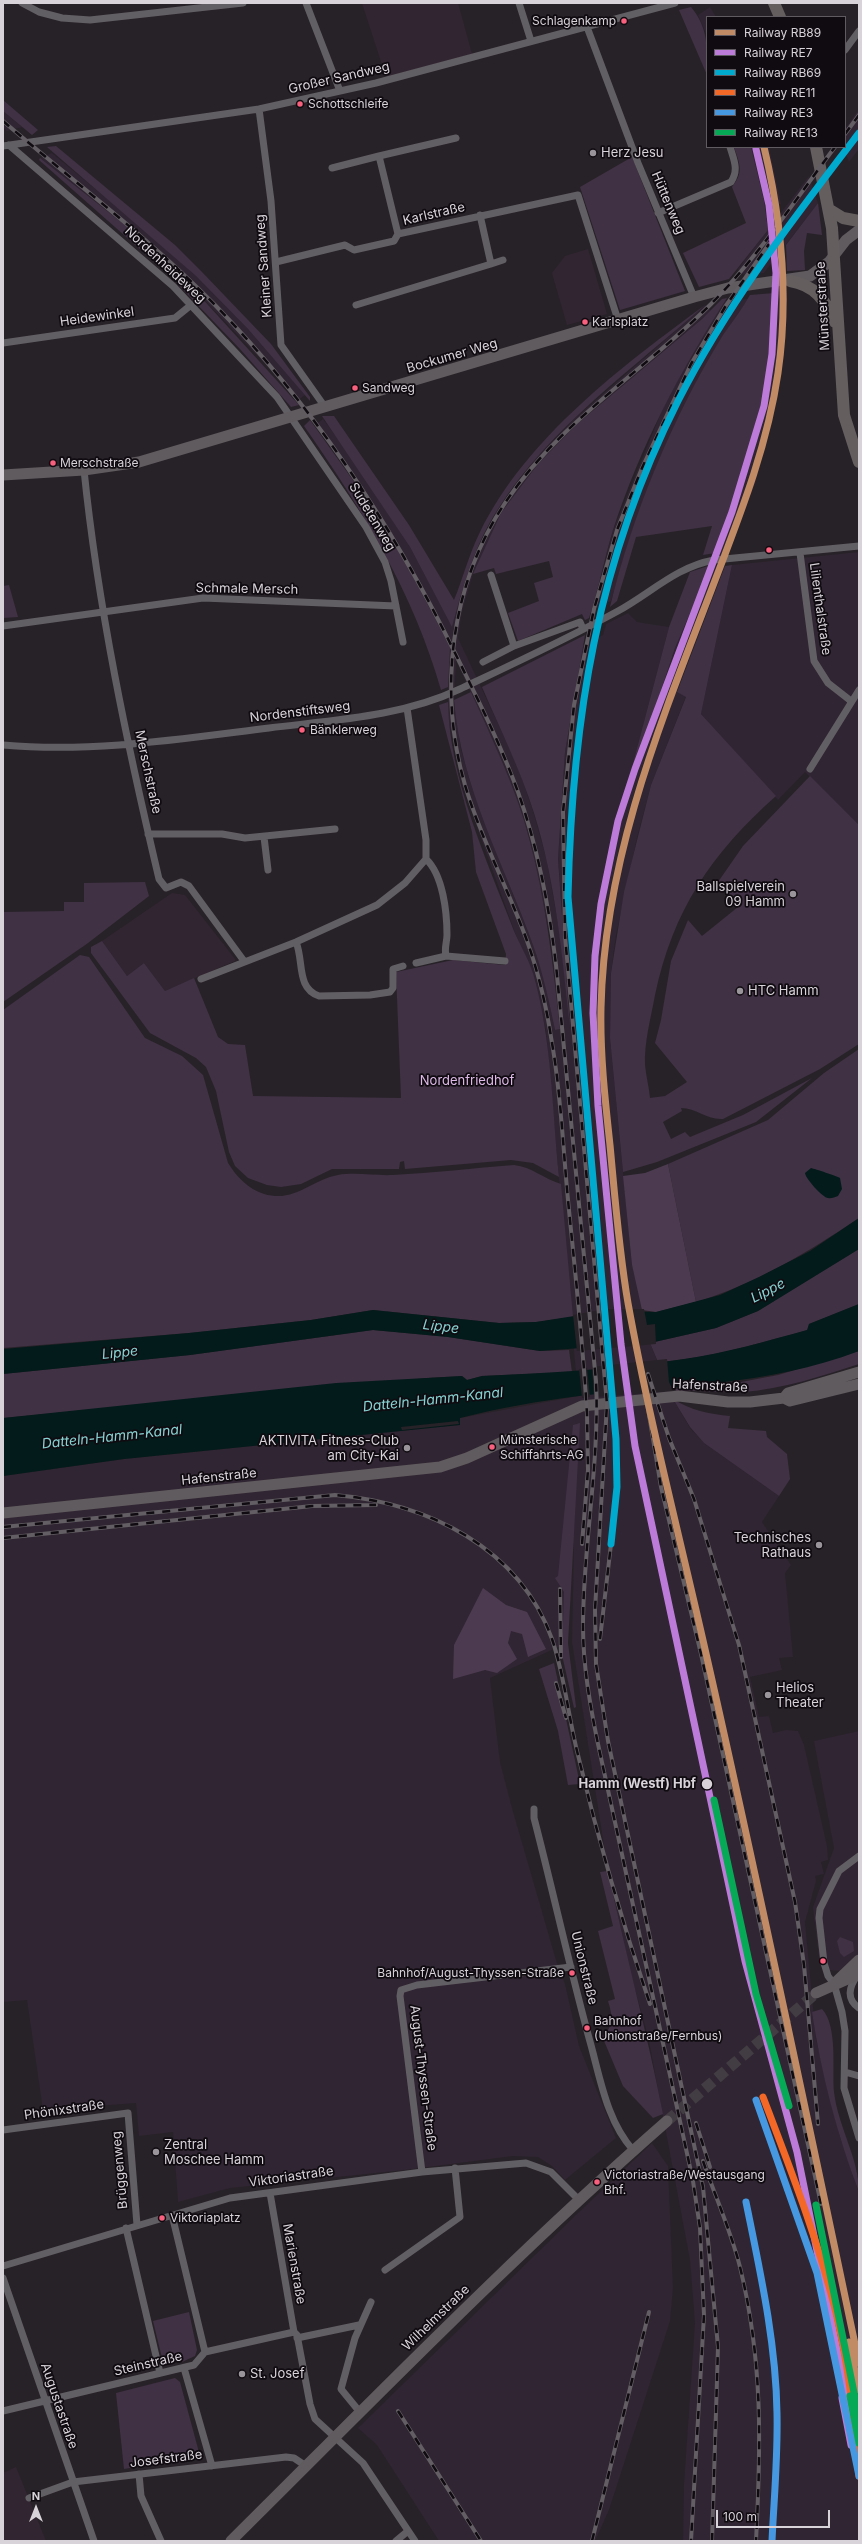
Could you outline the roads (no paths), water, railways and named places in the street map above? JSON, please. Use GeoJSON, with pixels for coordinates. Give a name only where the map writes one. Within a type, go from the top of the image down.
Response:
{"type":"FeatureCollection","features":[{"type":"Feature","properties":{"kind":"main road"},"geometry":{"type":"LineString","coordinates":[[774,3],[780,16]]}},
{"type":"Feature","properties":{"kind":"main road","name":"Münsterstraße"},"geometry":{"type":"LineString","coordinates":[[816,148],[830,210],[844,415],[859,462]]}},
{"type":"Feature","properties":{"kind":"main road"},"geometry":{"type":"LineString","coordinates":[[830,210],[843,218],[859,221]]}},
{"type":"Feature","properties":{"kind":"main road","name":"Bockumer Weg"},"geometry":{"type":"LineString","coordinates":[[3,475],[84,470],[139,462],[694,297],[728,288],[790,281],[814,274],[859,230]]}},
{"type":"Feature","properties":{"kind":"main road","name":"Bockumer Weg"},"geometry":{"type":"LineString","coordinates":[[790,281],[804,284],[816,291],[838,326]]}},
{"type":"Feature","properties":{"kind":"main road","name":"Hafenstraße"},"geometry":{"type":"LineString","coordinates":[[784,1398],[788,1393],[859,1372]]}},
{"type":"Feature","properties":{"kind":"main road","name":"Hafenstraße"},"geometry":{"type":"LineString","coordinates":[[3,1513],[440,1467],[467,1458],[582,1406],[679,1396],[750,1402],[784,1398],[790,1401],[859,1384]]}},
{"type":"Feature","properties":{"kind":"main road"},"geometry":{"type":"LineString","coordinates":[[834,1984],[859,1960]]}},
{"type":"Feature","properties":{"kind":"main road"},"geometry":{"type":"LineString","coordinates":[[816,1993],[858,1975]]}},
{"type":"Feature","properties":{"kind":"main road","name":"Wilhelmstraße"},"geometry":{"type":"LineString","coordinates":[[231,2541],[359,2411],[578,2198],[666,2121]]}},
{"type":"Feature","properties":{"kind":"street"},"geometry":{"type":"LineString","coordinates":[[22,3],[39,12],[62,18],[90,20],[243,3]]}},
{"type":"Feature","properties":{"kind":"street"},"geometry":{"type":"LineString","coordinates":[[306,3],[340,91]]}},
{"type":"Feature","properties":{"kind":"street"},"geometry":{"type":"LineString","coordinates":[[519,3],[532,41]]}},
{"type":"Feature","properties":{"kind":"street","name":"Großer Sandweg"},"geometry":{"type":"LineString","coordinates":[[6,145],[259,109],[340,91],[675,3]]}},
{"type":"Feature","properties":{"kind":"street","name":"Hüttenweg"},"geometry":{"type":"LineString","coordinates":[[587,27],[658,213],[694,297]]}},
{"type":"Feature","properties":{"kind":"street"},"geometry":{"type":"LineString","coordinates":[[846,49],[859,31]]}},
{"type":"Feature","properties":{"kind":"street","name":"Kleiner Sandweg"},"geometry":{"type":"LineString","coordinates":[[259,109],[271,201],[281,345],[325,407]]}},
{"type":"Feature","properties":{"kind":"street"},"geometry":{"type":"LineString","coordinates":[[332,168],[456,138]]}},
{"type":"Feature","properties":{"kind":"street","name":"Nordenheideweg"},"geometry":{"type":"LineString","coordinates":[[6,145],[142,258],[191,305],[253,370],[291,418]]}},
{"type":"Feature","properties":{"kind":"street"},"geometry":{"type":"LineString","coordinates":[[658,213],[730,182],[735,175],[736,166],[730,148]]}},
{"type":"Feature","properties":{"kind":"street"},"geometry":{"type":"LineString","coordinates":[[379,156],[398,234]]}},
{"type":"Feature","properties":{"kind":"street","name":"Karlstraße"},"geometry":{"type":"LineString","coordinates":[[276,262],[346,245],[354,250],[394,241],[398,234],[480,215],[491,216],[578,195],[618,320]]}},
{"type":"Feature","properties":{"kind":"street"},"geometry":{"type":"LineString","coordinates":[[480,215],[491,264]]}},
{"type":"Feature","properties":{"kind":"street"},"geometry":{"type":"LineString","coordinates":[[356,305],[503,260]]}},
{"type":"Feature","properties":{"kind":"street","name":"Heidewinkel"},"geometry":{"type":"LineString","coordinates":[[3,343],[175,318],[191,305]]}},
{"type":"Feature","properties":{"kind":"street","name":"Sudetenweg"},"geometry":{"type":"LineString","coordinates":[[291,418],[366,527],[384,562],[396,606],[403,642]]}},
{"type":"Feature","properties":{"kind":"street","name":"Merschstraße"},"geometry":{"type":"LineString","coordinates":[[84,470],[90,526],[104,612],[148,834],[159,879],[166,888],[181,882],[189,886],[244,961]]}},
{"type":"Feature","properties":{"kind":"street","name":"Nordenstiftsweg"},"geometry":{"type":"LineString","coordinates":[[3,745],[71,748],[130,745],[301,724],[408,708],[441,698],[583,629],[618,611],[691,566],[714,560],[800,553],[859,546]]}},
{"type":"Feature","properties":{"kind":"street","name":"Lilienthalstraße"},"geometry":{"type":"LineString","coordinates":[[800,553],[814,661],[828,683],[851,701]]}},
{"type":"Feature","properties":{"kind":"street"},"geometry":{"type":"LineString","coordinates":[[491,575],[514,646]]}},
{"type":"Feature","properties":{"kind":"street","name":"Schmale Mersch"},"geometry":{"type":"LineString","coordinates":[[3,626],[203,598],[396,606]]}},
{"type":"Feature","properties":{"kind":"street"},"geometry":{"type":"LineString","coordinates":[[483,662],[514,646],[580,622],[583,629]]}},
{"type":"Feature","properties":{"kind":"street"},"geometry":{"type":"LineString","coordinates":[[810,769],[859,690]]}},
{"type":"Feature","properties":{"kind":"street"},"geometry":{"type":"LineString","coordinates":[[408,708],[426,840],[426,859],[436,873],[443,898],[447,937],[444,943],[446,956]]}},
{"type":"Feature","properties":{"kind":"street"},"geometry":{"type":"LineString","coordinates":[[148,834],[222,834],[240,838],[264,837],[335,829]]}},
{"type":"Feature","properties":{"kind":"street"},"geometry":{"type":"LineString","coordinates":[[264,837],[268,870]]}},
{"type":"Feature","properties":{"kind":"street"},"geometry":{"type":"LineString","coordinates":[[201,979],[296,942],[378,905],[405,883],[426,859]]}},
{"type":"Feature","properties":{"kind":"street"},"geometry":{"type":"LineString","coordinates":[[296,942],[305,987],[312,994],[319,996],[370,995],[390,992],[393,986],[393,968],[403,966]]}},
{"type":"Feature","properties":{"kind":"street"},"geometry":{"type":"LineString","coordinates":[[416,963],[446,956],[505,961]]}},
{"type":"Feature","properties":{"kind":"street","name":"Unionstraße"},"geometry":{"type":"LineString","coordinates":[[534,1809],[534,1818],[571,1967],[613,2122],[621,2137],[633,2150]]}},
{"type":"Feature","properties":{"kind":"street"},"geometry":{"type":"LineString","coordinates":[[859,1856],[839,1871],[819,1912],[823,1960],[828,1976],[834,1984],[845,2031],[844,2088],[859,2138]]}},
{"type":"Feature","properties":{"kind":"street","name":"August-Thyssen-Straße"},"geometry":{"type":"LineString","coordinates":[[422,2172],[400,1996],[401,1990],[417,1985],[571,1967]]}},
{"type":"Feature","properties":{"kind":"street"},"geometry":{"type":"LineString","coordinates":[[858,1975],[849,1992],[850,1998],[859,2008]]}},
{"type":"Feature","properties":{"kind":"street"},"geometry":{"type":"LineString","coordinates":[[845,2072],[859,2076]]}},
{"type":"Feature","properties":{"kind":"street","name":"Phönixstraße"},"geometry":{"type":"LineString","coordinates":[[3,2130],[128,2113]]}},
{"type":"Feature","properties":{"kind":"street","name":"Brüggenweg"},"geometry":{"type":"LineString","coordinates":[[128,2113],[137,2225]]}},
{"type":"Feature","properties":{"kind":"street","name":"Viktoriastraße"},"geometry":{"type":"LineString","coordinates":[[3,2266],[230,2198],[455,2168],[526,2163],[551,2172],[578,2198]]}},
{"type":"Feature","properties":{"kind":"street"},"geometry":{"type":"LineString","coordinates":[[385,2270],[460,2217],[455,2168]]}},
{"type":"Feature","properties":{"kind":"street","name":"Marienstraße"},"geometry":{"type":"LineString","coordinates":[[270,2193],[296,2335],[310,2404],[315,2419],[320,2426],[334,2436],[363,2463],[415,2541]]}},
{"type":"Feature","properties":{"kind":"street"},"geometry":{"type":"LineString","coordinates":[[172,2215],[205,2352],[359,2325]]}},
{"type":"Feature","properties":{"kind":"street"},"geometry":{"type":"LineString","coordinates":[[126,2228],[160,2373]]}},
{"type":"Feature","properties":{"kind":"street","name":"Augustastraße"},"geometry":{"type":"LineString","coordinates":[[3,2278],[94,2541]]}},
{"type":"Feature","properties":{"kind":"street"},"geometry":{"type":"LineString","coordinates":[[359,2411],[342,2389],[359,2325],[371,2302]]}},
{"type":"Feature","properties":{"kind":"street","name":"Steinstraße"},"geometry":{"type":"LineString","coordinates":[[3,2411],[184,2368],[194,2365],[205,2352]]}},
{"type":"Feature","properties":{"kind":"street"},"geometry":{"type":"LineString","coordinates":[[184,2368],[212,2466]]}},
{"type":"Feature","properties":{"kind":"street","name":"Josefstraße"},"geometry":{"type":"LineString","coordinates":[[29,2498],[73,2482],[286,2456],[294,2458],[306,2466]]}},
{"type":"Feature","properties":{"kind":"street"},"geometry":{"type":"LineString","coordinates":[[139,2474],[142,2496],[161,2541]]}},
{"type":"Feature","properties":{"kind":"street"},"geometry":{"type":"LineString","coordinates":[[396,2541],[408,2531]]}},
{"type":"Feature","properties":{"kind":"water"},"geometry":{"type":"Polygon","coordinates":[[[811,1168],[840,1178],[842,1189],[838,1196],[830,1198],[822,1195],[806,1176],[805,1173],[811,1168]]]}},
{"type":"Feature","properties":{"kind":"water","name":"Lippe"},"geometry":{"type":"Polygon","coordinates":[[[859,1218],[859,1249],[758,1311],[716,1328],[650,1343],[540,1351],[448,1337],[373,1330],[190,1355],[3,1374],[3,1349],[189,1333],[311,1320],[373,1310],[499,1323],[536,1322],[606,1311],[656,1312],[720,1295],[759,1277],[810,1251],[859,1218]]]}},
{"type":"Feature","properties":{"kind":"water","name":"Datteln-Hamm-Kanal"},"geometry":{"type":"Polygon","coordinates":[[[859,1304],[859,1351],[824,1363],[790,1371],[755,1378],[579,1396],[534,1403],[460,1418],[460,1425],[124,1459],[3,1476],[3,1418],[336,1383],[462,1376],[467,1380],[482,1376],[583,1370],[659,1362],[731,1350],[807,1330],[809,1324],[859,1304]]]}},
{"type":"Feature","properties":{"kind":"tunnel"},"geometry":{"type":"LineString","coordinates":[[667,2121],[816,1993]]}},
{"type":"Feature","properties":{"kind":"railway"},"geometry":{"type":"LineString","coordinates":[[846,133],[859,115]]}},
{"type":"Feature","properties":{"kind":"railway"},"geometry":{"type":"LineString","coordinates":[[3,121],[138,233],[190,280],[251,344],[319,427],[378,515],[406,560],[432,607],[497,740],[518,792],[531,834],[542,877],[556,965],[596,1381],[596,1442],[584,1595],[583,1641],[586,1671],[598,1744],[693,2181],[700,2228],[704,2315],[691,2541]]}},
{"type":"Feature","properties":{"kind":"railway"},"geometry":{"type":"LineString","coordinates":[[582,1544],[588,1470],[587,1414],[560,1101],[555,1062],[544,998],[536,968],[514,908],[477,821],[465,785],[457,750],[452,713],[451,677],[454,640],[461,604],[472,569],[486,535],[505,503],[527,474],[550,447],[576,422],[685,329],[728,286],[776,228],[834,148]]}},
{"type":"Feature","properties":{"kind":"railway"},"geometry":{"type":"LineString","coordinates":[[712,2541],[718,2347],[703,2187],[608,1741],[596,1664],[595,1610],[607,1404],[565,936],[563,812],[574,705],[594,609],[617,530],[642,468],[691,364],[725,307],[769,244]]}},
{"type":"Feature","properties":{"kind":"railway"},"geometry":{"type":"LineString","coordinates":[[641,1367],[661,1487],[701,1654],[821,2204]]}},
{"type":"Feature","properties":{"kind":"railway"},"geometry":{"type":"LineString","coordinates":[[648,1374],[669,1438],[694,1499],[739,1645],[795,1902],[804,1965],[818,2124]]}},
{"type":"Feature","properties":{"kind":"railway"},"geometry":{"type":"LineString","coordinates":[[3,1527],[335,1495],[369,1500],[403,1508],[435,1520],[466,1536],[493,1555],[517,1579],[537,1607],[552,1639],[602,1849],[650,2004]]}},
{"type":"Feature","properties":{"kind":"railway"},"geometry":{"type":"LineString","coordinates":[[3,1538],[312,1506],[376,1505]]}},
{"type":"Feature","properties":{"kind":"railway"},"geometry":{"type":"LineString","coordinates":[[600,1639],[611,1544]]}},
{"type":"Feature","properties":{"kind":"railway"},"geometry":{"type":"LineString","coordinates":[[560,1589],[561,1657]]}},
{"type":"Feature","properties":{"kind":"railway"},"geometry":{"type":"LineString","coordinates":[[556,1683],[566,1718]]}},
{"type":"Feature","properties":{"kind":"railway"},"geometry":{"type":"LineString","coordinates":[[696,2123],[710,2167]]}},
{"type":"Feature","properties":{"kind":"railway"},"geometry":{"type":"LineString","coordinates":[[703,2161],[728,2227],[740,2267],[753,2336],[759,2437],[756,2541]]}},
{"type":"Feature","properties":{"kind":"railway"},"geometry":{"type":"LineString","coordinates":[[592,2541],[649,2312]]}},
{"type":"Feature","properties":{"kind":"railway"},"geometry":{"type":"LineString","coordinates":[[398,2411],[481,2541]]}},
{"type":"Feature","properties":{"kind":"rail line","name":"RB69"},"geometry":{"type":"LineString","coordinates":[[611,1544],[617,1487],[616,1439],[568,897],[575,767],[583,704],[594,642],[609,581],[627,521],[650,461],[678,401],[697,365],[739,296],[786,230],[859,133]]}},
{"type":"Feature","properties":{"kind":"rail line","name":"RB89"},"geometry":{"type":"LineString","coordinates":[[764,148],[779,231],[783,288],[781,345],[773,401],[767,429],[750,484],[672,692],[654,744],[623,847],[612,900],[604,953],[601,1042],[620,1244],[628,1303],[636,1346],[745,1827],[859,2363]]}},
{"type":"Feature","properties":{"kind":"rail line","name":"RE7"},"geometry":{"type":"LineString","coordinates":[[756,149],[769,205],[776,273],[772,354],[764,406],[732,512],[635,769],[618,821],[601,904],[595,956],[593,1013],[598,1106],[621,1344],[635,1446],[745,1961],[797,2152],[851,2419]]}},
{"type":"Feature","properties":{"kind":"rail line","name":"RE13"},"geometry":{"type":"LineString","coordinates":[[714,1800],[756,1994],[789,2106]]}},
{"type":"Feature","properties":{"kind":"rail line","name":"RE11"},"geometry":{"type":"LineString","coordinates":[[763,2097],[812,2231],[829,2285],[845,2354],[856,2435],[859,2476]]}},
{"type":"Feature","properties":{"kind":"rail line","name":"RE3"},"geometry":{"type":"LineString","coordinates":[[756,2100],[817,2273],[859,2476]]}},
{"type":"Feature","properties":{"kind":"rail line","name":"RE3"},"geometry":{"type":"LineString","coordinates":[[746,2202],[766,2307],[774,2360],[776,2386],[777,2445],[772,2541]]}},
{"type":"Feature","properties":{"kind":"rail line","name":"RE13"},"geometry":{"type":"LineString","coordinates":[[816,2205],[859,2417]]}},
{"type":"Feature","properties":{"kind":"rail line","name":"RB89"},"geometry":{"type":"LineString","coordinates":[[849,2342],[859,2390]]}},
{"type":"Feature","properties":{"kind":"rail line","name":"RE13"},"geometry":{"type":"LineString","coordinates":[[850,2396],[859,2443]]}},
{"type":"Feature","properties":{"kind":"rail line","name":"RE7"},"geometry":{"type":"LineString","coordinates":[[842,2398],[851,2445]]}},
{"type":"Feature","properties":{"kind":"place","name":"Schlagenkamp"},"geometry":{"type":"Point","coordinates":[624,21]}},
{"type":"Feature","properties":{"kind":"place","name":"Schottschleife"},"geometry":{"type":"Point","coordinates":[300,104]}},
{"type":"Feature","properties":{"kind":"place","name":"Herz Jesu"},"geometry":{"type":"Point","coordinates":[593,153]}},
{"type":"Feature","properties":{"kind":"place","name":"Karlsplatz"},"geometry":{"type":"Point","coordinates":[585,322]}},
{"type":"Feature","properties":{"kind":"place","name":"Sandweg"},"geometry":{"type":"Point","coordinates":[355,388]}},
{"type":"Feature","properties":{"kind":"place","name":"Merschstraße"},"geometry":{"type":"Point","coordinates":[53,463]}},
{"type":"Feature","properties":{"kind":"place","name":"Bänklerweg"},"geometry":{"type":"Point","coordinates":[302,730]}},
{"type":"Feature","properties":{"kind":"place","name":"Ballspielverein 09 Hamm"},"geometry":{"type":"Point","coordinates":[793,894]}},
{"type":"Feature","properties":{"kind":"place","name":"HTC Hamm"},"geometry":{"type":"Point","coordinates":[740,991]}},
{"type":"Feature","properties":{"kind":"place","name":"Münsterische Schiffahrts-AG"},"geometry":{"type":"Point","coordinates":[492,1447]}},
{"type":"Feature","properties":{"kind":"place","name":"AKTIVITA Fitness-Club am City-Kai"},"geometry":{"type":"Point","coordinates":[407,1448]}},
{"type":"Feature","properties":{"kind":"place","name":"Technisches Rathaus"},"geometry":{"type":"Point","coordinates":[819,1545]}},
{"type":"Feature","properties":{"kind":"place","name":"Helios Theater"},"geometry":{"type":"Point","coordinates":[768,1695]}},
{"type":"Feature","properties":{"kind":"place","name":"Hamm (Westf) Hbf"},"geometry":{"type":"Point","coordinates":[707,1784]}},
{"type":"Feature","properties":{"kind":"place","name":"Bahnhof/August-Thyssen-Straße"},"geometry":{"type":"Point","coordinates":[572,1973]}},
{"type":"Feature","properties":{"kind":"place","name":"Bahnhof (Unionstraße/Fernbus)"},"geometry":{"type":"Point","coordinates":[587,2028]}},
{"type":"Feature","properties":{"kind":"place","name":"Zentral Moschee Hamm"},"geometry":{"type":"Point","coordinates":[156,2152]}},
{"type":"Feature","properties":{"kind":"place","name":"Victoriastraße/Westausgang Bhf."},"geometry":{"type":"Point","coordinates":[597,2182]}},
{"type":"Feature","properties":{"kind":"place","name":"Viktoriaplatz"},"geometry":{"type":"Point","coordinates":[162,2218]}},
{"type":"Feature","properties":{"kind":"place","name":"St. Josef"},"geometry":{"type":"Point","coordinates":[242,2374]}},
{"type":"Feature","properties":{"kind":"park label","name":"Nordenfriedhof"},"geometry":{"type":"Point","coordinates":[467,1081]}}]}
